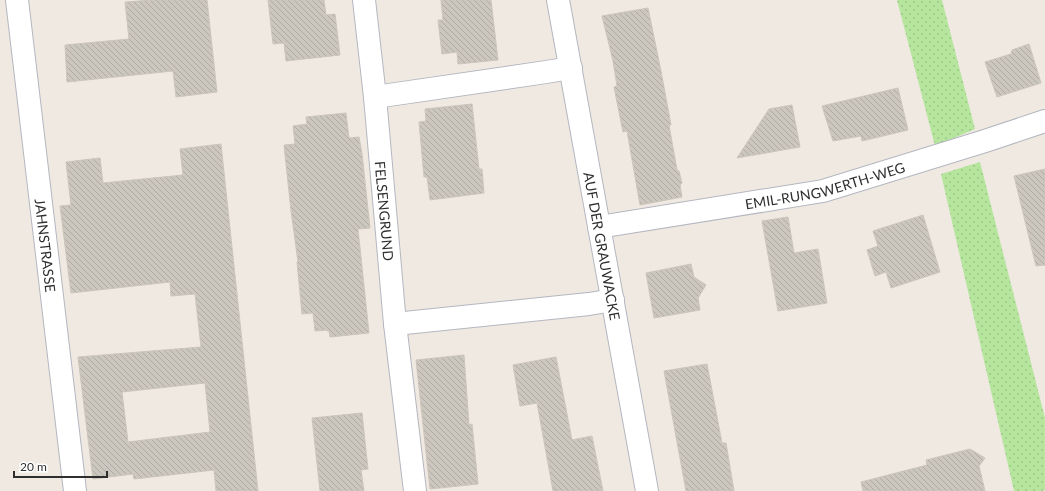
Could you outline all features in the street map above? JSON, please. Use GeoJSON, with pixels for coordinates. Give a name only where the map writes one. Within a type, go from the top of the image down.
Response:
{"type":"FeatureCollection","features":[{"type":"Feature","properties":{"kind":"street","name":"JAHNSTRASSE"},"geometry":{"type":"LineString","coordinates":[[17,0],[75,491]]}},
{"type":"Feature","properties":{"kind":"street","name":"FELSENGRUND"},"geometry":{"type":"LineString","coordinates":[[364,0],[375,97],[395,324],[416,491]]}},
{"type":"Feature","properties":{"kind":"street","name":"AUF DER GRAUWACKE"},"geometry":{"type":"LineString","coordinates":[[558,0],[647,491]]}},
{"type":"Feature","properties":{"kind":"street"},"geometry":{"type":"LineString","coordinates":[[375,97],[571,68]]}},
{"type":"Feature","properties":{"kind":"street","name":"EMIL-RUNGWERTH-WEG"},"geometry":{"type":"LineString","coordinates":[[599,227],[823,192],[1045,121]]}},
{"type":"Feature","properties":{"kind":"street"},"geometry":{"type":"LineString","coordinates":[[395,324],[589,304],[612,300]]}},
{"type":"Feature","properties":{"kind":"green space"},"geometry":{"type":"Polygon","coordinates":[[[897,0],[942,0],[975,129],[935,146],[897,0]]]}},
{"type":"Feature","properties":{"kind":"green space"},"geometry":{"type":"Polygon","coordinates":[[[980,162],[1045,418],[1045,490],[1043,491],[1014,491],[941,174],[980,162]]]}},
{"type":"Feature","properties":{"kind":"building"},"geometry":{"type":"Polygon","coordinates":[[[152,0],[207,0],[217,92],[176,97],[173,71],[67,82],[65,45],[129,39],[125,2],[152,0]]]}},
{"type":"Feature","properties":{"kind":"building"},"geometry":{"type":"Polygon","coordinates":[[[268,0],[324,0],[326,15],[335,14],[340,55],[286,61],[284,43],[273,44],[268,0]]]}},
{"type":"Feature","properties":{"kind":"building"},"geometry":{"type":"Polygon","coordinates":[[[441,0],[491,0],[498,60],[458,64],[457,52],[442,54],[438,20],[443,20],[441,0]]]}},
{"type":"Feature","properties":{"kind":"building"},"geometry":{"type":"Polygon","coordinates":[[[648,8],[671,125],[669,125],[677,170],[679,171],[682,183],[680,185],[682,197],[640,205],[627,131],[623,132],[614,87],[617,86],[613,61],[602,16],[648,8]]]}},
{"type":"Feature","properties":{"kind":"building"},"geometry":{"type":"Polygon","coordinates":[[[1029,44],[1041,83],[997,97],[985,62],[1011,54],[1012,50],[1029,44]]]}},
{"type":"Feature","properties":{"kind":"building"},"geometry":{"type":"Polygon","coordinates":[[[898,88],[908,130],[862,141],[861,136],[833,141],[822,106],[898,88]]]}},
{"type":"Feature","properties":{"kind":"building"},"geometry":{"type":"Polygon","coordinates":[[[472,104],[479,169],[482,169],[484,193],[430,200],[427,177],[424,177],[419,122],[426,121],[425,109],[472,104]]]}},
{"type":"Feature","properties":{"kind":"building"},"geometry":{"type":"Polygon","coordinates":[[[792,105],[800,147],[737,158],[769,109],[792,105]]]}},
{"type":"Feature","properties":{"kind":"building"},"geometry":{"type":"Polygon","coordinates":[[[346,113],[349,138],[359,137],[370,228],[358,229],[369,333],[330,337],[329,331],[327,330],[315,331],[313,313],[302,314],[298,262],[284,145],[295,144],[293,126],[307,124],[306,117],[346,113]]]}},
{"type":"Feature","properties":{"kind":"building"},"geometry":{"type":"Polygon","coordinates":[[[221,144],[258,491],[216,491],[214,470],[134,479],[133,474],[93,479],[78,357],[201,347],[195,294],[171,296],[170,282],[71,293],[60,206],[71,205],[66,162],[100,158],[103,183],[183,175],[180,149],[221,144]],[[205,383],[122,392],[128,442],[210,432],[205,383]]]}},
{"type":"Feature","properties":{"kind":"building"},"geometry":{"type":"Polygon","coordinates":[[[1045,169],[1045,265],[1036,266],[1014,176],[1045,169]]]}},
{"type":"Feature","properties":{"kind":"building"},"geometry":{"type":"Polygon","coordinates":[[[923,215],[940,272],[891,288],[886,272],[875,276],[867,250],[878,246],[873,231],[923,215]]]}},
{"type":"Feature","properties":{"kind":"building"},"geometry":{"type":"Polygon","coordinates":[[[788,217],[794,253],[818,249],[827,303],[778,311],[762,221],[788,217]]]}},
{"type":"Feature","properties":{"kind":"building"},"geometry":{"type":"Polygon","coordinates":[[[691,264],[694,277],[706,285],[698,298],[700,310],[654,318],[646,273],[691,264]]]}},
{"type":"Feature","properties":{"kind":"building"},"geometry":{"type":"Polygon","coordinates":[[[464,355],[469,425],[472,424],[478,484],[430,489],[416,360],[464,355]]]}},
{"type":"Feature","properties":{"kind":"building"},"geometry":{"type":"Polygon","coordinates":[[[556,357],[572,440],[592,436],[603,491],[553,491],[537,403],[520,406],[513,365],[556,357]]]}},
{"type":"Feature","properties":{"kind":"building"},"geometry":{"type":"Polygon","coordinates":[[[707,364],[722,443],[726,443],[734,491],[686,491],[664,371],[707,364]]]}},
{"type":"Feature","properties":{"kind":"building"},"geometry":{"type":"Polygon","coordinates":[[[362,413],[368,469],[361,470],[364,491],[320,491],[312,418],[362,413]]]}},
{"type":"Feature","properties":{"kind":"building"},"geometry":{"type":"Polygon","coordinates":[[[970,449],[985,458],[979,466],[985,491],[863,491],[861,482],[927,465],[926,460],[970,449]]]}}]}
